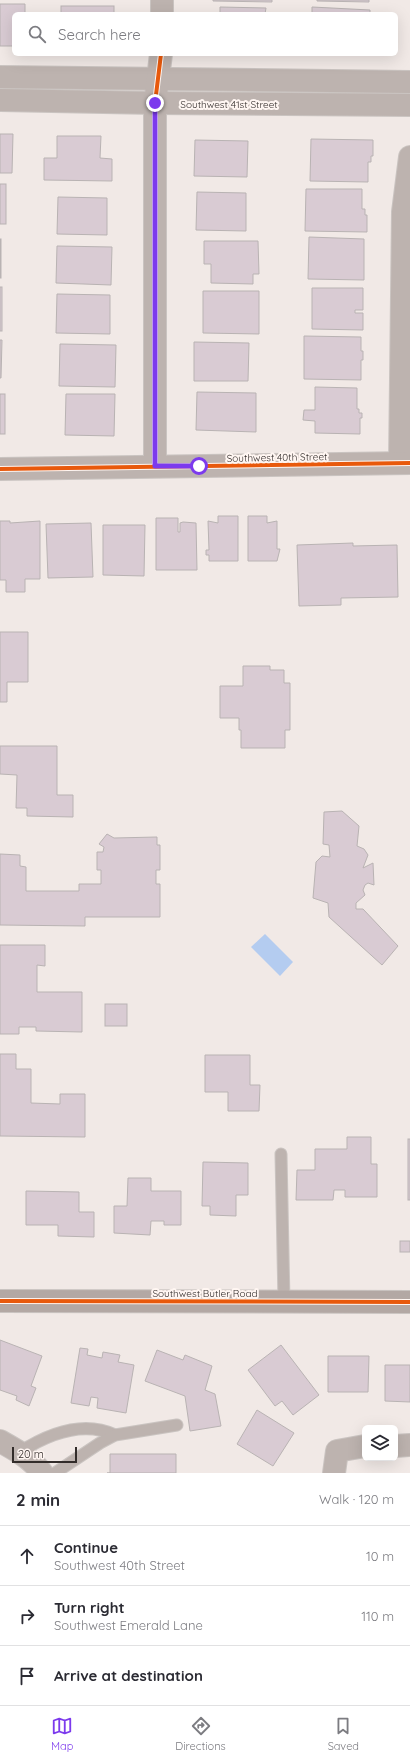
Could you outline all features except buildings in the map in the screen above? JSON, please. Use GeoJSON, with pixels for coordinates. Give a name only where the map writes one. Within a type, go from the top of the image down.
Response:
{"type":"FeatureCollection","features":[{"type":"Feature","properties":{"kind":"main road","name":"Southwest Butler Road"},"geometry":{"type":"LineString","coordinates":[[0,1301],[410,1302]]}},
{"type":"Feature","properties":{"kind":"street"},"geometry":{"type":"LineString","coordinates":[[162,0],[162,12]]}},
{"type":"Feature","properties":{"kind":"street"},"geometry":{"type":"LineString","coordinates":[[155,466],[155,103],[161,56]]}},
{"type":"Feature","properties":{"kind":"street"},"geometry":{"type":"LineString","coordinates":[[0,77],[410,82]]}},
{"type":"Feature","properties":{"kind":"street","name":"Southwest 41st Street"},"geometry":{"type":"LineString","coordinates":[[0,100],[410,105]]}},
{"type":"Feature","properties":{"kind":"street"},"geometry":{"type":"LineString","coordinates":[[405,463],[402,212],[410,157]]}},
{"type":"Feature","properties":{"kind":"street","name":"Southwest 40th Street"},"geometry":{"type":"LineString","coordinates":[[0,468],[266,466],[405,463]]}},
{"type":"Feature","properties":{"kind":"street"},"geometry":{"type":"LineString","coordinates":[[0,1441],[20,1452],[35,1464],[42,1473]]}},
{"type":"Feature","properties":{"kind":"street"},"geometry":{"type":"LineString","coordinates":[[398,1446],[410,1445]]}},
{"type":"Feature","properties":{"kind":"street"},"geometry":{"type":"LineString","coordinates":[[334,1473],[337,1451],[362,1447]]}},
{"type":"Feature","properties":{"kind":"lane"},"geometry":{"type":"LineString","coordinates":[[280,1154],[284,1302]]}},
{"type":"Feature","properties":{"kind":"lane"},"geometry":{"type":"LineString","coordinates":[[55,1473],[100,1442],[115,1435],[177,1424]]}},
{"type":"Feature","properties":{"kind":"lane"},"geometry":{"type":"LineString","coordinates":[[20,1452],[41,1439],[74,1430],[89,1428],[104,1429],[115,1435]]}},
{"type":"Feature","properties":{"kind":"water"},"geometry":{"type":"Polygon","coordinates":[[[265,934],[293,962],[280,976],[251,947],[265,934]]]}},
{"type":"Feature","properties":{"kind":"cycle path"},"geometry":{"type":"LineString","coordinates":[[155,466],[155,103],[161,56]]}},
{"type":"Feature","properties":{"kind":"cycle path"},"geometry":{"type":"LineString","coordinates":[[0,469],[410,463]]}},
{"type":"Feature","properties":{"kind":"cycle path"},"geometry":{"type":"LineString","coordinates":[[0,1301],[410,1302]]}},
{"type":"Feature","properties":{"kind":"route"},"geometry":{"type":"LineString","coordinates":[[155,103],[155,466],[199,466]]}}]}
